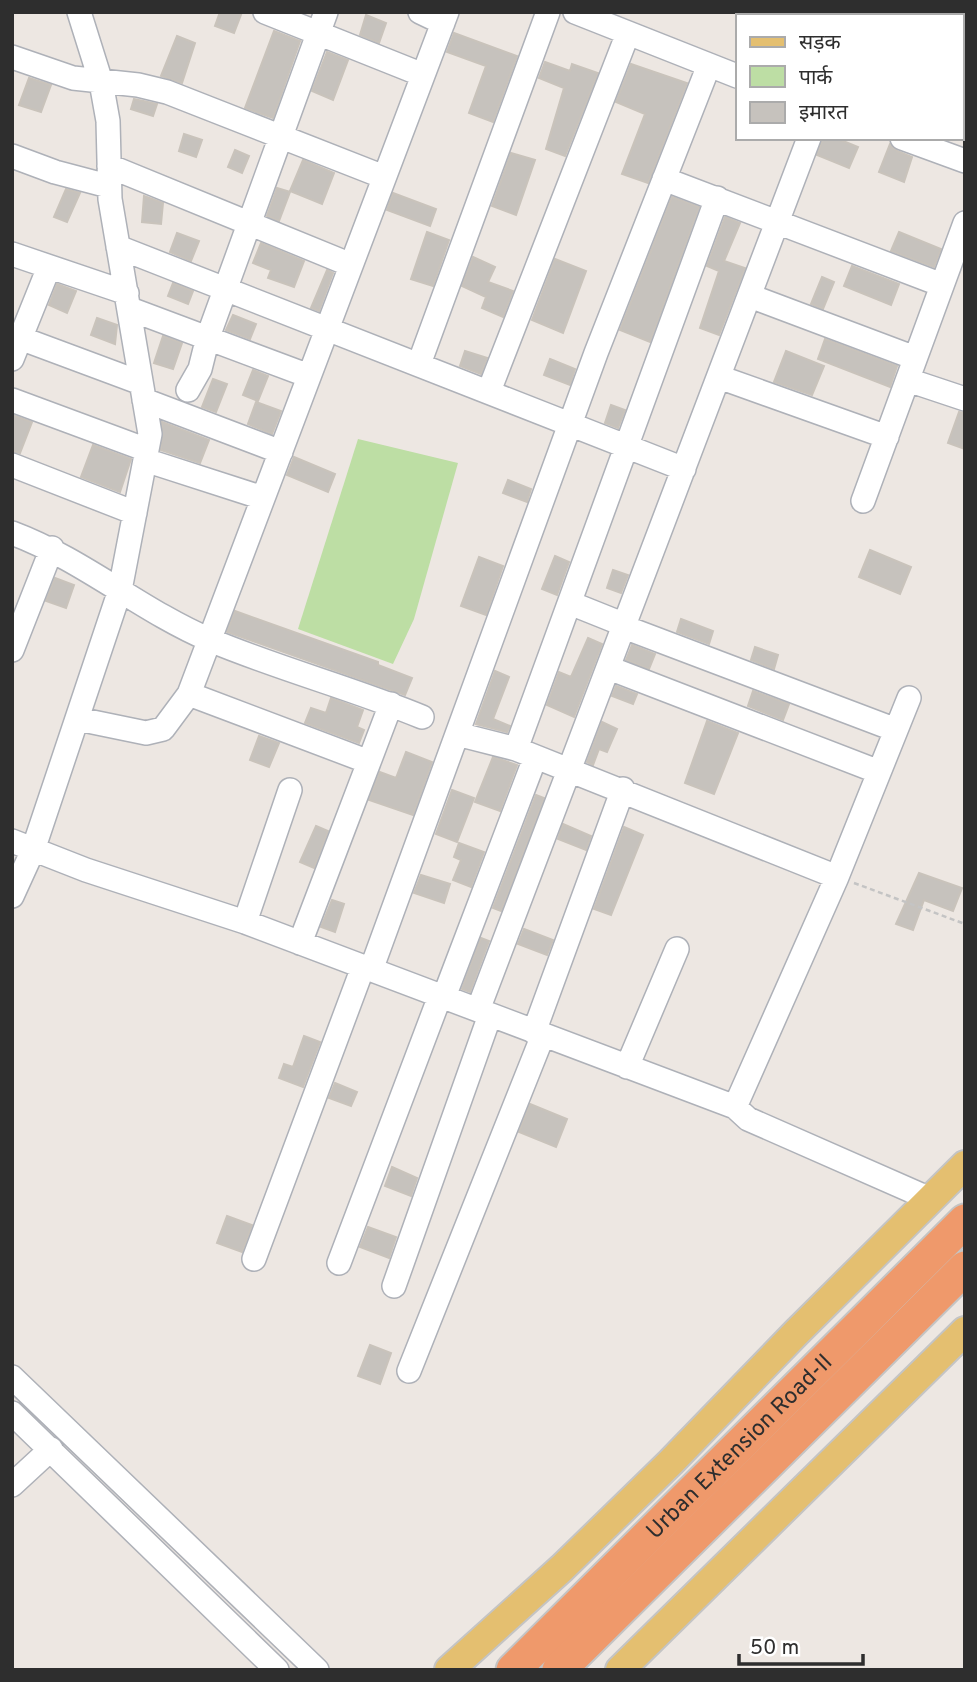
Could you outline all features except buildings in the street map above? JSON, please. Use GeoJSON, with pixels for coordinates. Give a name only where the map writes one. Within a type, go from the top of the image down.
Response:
{"type":"FeatureCollection","features":[{"type":"Feature","properties":{"kind":"highway","name":"Urban Extension Road-II"},"geometry":{"type":"LineString","coordinates":[[513,1670],[965,1221]]}},
{"type":"Feature","properties":{"kind":"highway","name":"Urban Extension Road-II"},"geometry":{"type":"LineString","coordinates":[[559,1670],[965,1268]]}},
{"type":"Feature","properties":{"kind":"main road"},"geometry":{"type":"LineString","coordinates":[[449,1670],[562,1568],[661,1472],[965,1165]]}},
{"type":"Feature","properties":{"kind":"main road"},"geometry":{"type":"LineString","coordinates":[[620,1670],[965,1331]]}},
{"type":"Feature","properties":{"kind":"street"},"geometry":{"type":"LineString","coordinates":[[12,896],[23,845],[78,719],[120,590],[150,429],[118,247],[109,176],[108,121],[101,82],[79,12]]}},
{"type":"Feature","properties":{"kind":"street"},"geometry":{"type":"LineString","coordinates":[[265,12],[322,23],[423,75]]}},
{"type":"Feature","properties":{"kind":"street"},"geometry":{"type":"LineString","coordinates":[[78,719],[146,733],[163,729],[189,694],[445,17],[419,12]]}},
{"type":"Feature","properties":{"kind":"street"},"geometry":{"type":"LineString","coordinates":[[419,364],[548,12]]}},
{"type":"Feature","properties":{"kind":"street"},"geometry":{"type":"LineString","coordinates":[[575,12],[736,76]]}},
{"type":"Feature","properties":{"kind":"street"},"geometry":{"type":"LineString","coordinates":[[188,390],[200,369],[208,337],[322,23]]}},
{"type":"Feature","properties":{"kind":"street"},"geometry":{"type":"LineString","coordinates":[[489,391],[628,33]]}},
{"type":"Feature","properties":{"kind":"street"},"geometry":{"type":"LineString","coordinates":[[12,57],[53,73],[101,82],[138,85],[167,92],[384,177]]}},
{"type":"Feature","properties":{"kind":"street"},"geometry":{"type":"LineString","coordinates":[[254,1259],[457,734],[571,424],[709,65]]}},
{"type":"Feature","properties":{"kind":"street"},"geometry":{"type":"LineString","coordinates":[[394,1286],[484,1013],[570,771],[808,140]]}},
{"type":"Feature","properties":{"kind":"street"},"geometry":{"type":"LineString","coordinates":[[907,140],[965,161]]}},
{"type":"Feature","properties":{"kind":"street"},"geometry":{"type":"LineString","coordinates":[[12,156],[55,172],[109,176],[250,223],[351,265]]}},
{"type":"Feature","properties":{"kind":"street"},"geometry":{"type":"LineString","coordinates":[[664,179],[942,285]]}},
{"type":"Feature","properties":{"kind":"street"},"geometry":{"type":"LineString","coordinates":[[340,1263],[442,997],[525,753],[570,603],[717,198]]}},
{"type":"Feature","properties":{"kind":"street"},"geometry":{"type":"LineString","coordinates":[[863,501],[965,223]]}},
{"type":"Feature","properties":{"kind":"street"},"geometry":{"type":"LineString","coordinates":[[118,247],[684,469]]}},
{"type":"Feature","properties":{"kind":"street"},"geometry":{"type":"LineString","coordinates":[[12,254],[49,267],[208,337],[309,376]]}},
{"type":"Feature","properties":{"kind":"street"},"geometry":{"type":"LineString","coordinates":[[12,359],[16,336],[49,267]]}},
{"type":"Feature","properties":{"kind":"street"},"geometry":{"type":"LineString","coordinates":[[750,296],[911,369],[965,399]]}},
{"type":"Feature","properties":{"kind":"street"},"geometry":{"type":"LineString","coordinates":[[16,336],[281,452]]}},
{"type":"Feature","properties":{"kind":"street"},"geometry":{"type":"LineString","coordinates":[[719,377],[887,437]]}},
{"type":"Feature","properties":{"kind":"street"},"geometry":{"type":"LineString","coordinates":[[12,400],[146,455],[263,498]]}},
{"type":"Feature","properties":{"kind":"street"},"geometry":{"type":"LineString","coordinates":[[12,465],[135,513]]}},
{"type":"Feature","properties":{"kind":"street"},"geometry":{"type":"LineString","coordinates":[[12,533],[51,548],[158,614],[210,640],[422,717]]}},
{"type":"Feature","properties":{"kind":"street"},"geometry":{"type":"LineString","coordinates":[[12,650],[51,548]]}},
{"type":"Feature","properties":{"kind":"street"},"geometry":{"type":"LineString","coordinates":[[570,603],[896,730]]}},
{"type":"Feature","properties":{"kind":"street"},"geometry":{"type":"LineString","coordinates":[[609,668],[879,772]]}},
{"type":"Feature","properties":{"kind":"street"},"geometry":{"type":"LineString","coordinates":[[189,694],[369,762]]}},
{"type":"Feature","properties":{"kind":"street"},"geometry":{"type":"LineString","coordinates":[[735,1107],[837,877],[909,698]]}},
{"type":"Feature","properties":{"kind":"street"},"geometry":{"type":"LineString","coordinates":[[300,943],[391,704]]}},
{"type":"Feature","properties":{"kind":"street"},"geometry":{"type":"LineString","coordinates":[[457,734],[525,753],[623,789],[837,877]]}},
{"type":"Feature","properties":{"kind":"street"},"geometry":{"type":"LineString","coordinates":[[409,1371],[538,1033],[623,789]]}},
{"type":"Feature","properties":{"kind":"street"},"geometry":{"type":"LineString","coordinates":[[245,922],[290,790]]}},
{"type":"Feature","properties":{"kind":"street"},"geometry":{"type":"LineString","coordinates":[[23,845],[245,922],[735,1107],[748,1119],[930,1199]]}},
{"type":"Feature","properties":{"kind":"street"},"geometry":{"type":"LineString","coordinates":[[627,1066],[677,949]]}},
{"type":"Feature","properties":{"kind":"street"},"geometry":{"type":"LineString","coordinates":[[12,1377],[317,1670]]}},
{"type":"Feature","properties":{"kind":"street"},"geometry":{"type":"LineString","coordinates":[[12,1413],[277,1670]]}},
{"type":"Feature","properties":{"kind":"street"},"geometry":{"type":"LineString","coordinates":[[16,1476],[51,1449]]}},
{"type":"Feature","properties":{"kind":"path"},"geometry":{"type":"LineString","coordinates":[[837,877],[965,924]]}},
{"type":"Feature","properties":{"kind":"green space"},"geometry":{"type":"Polygon","coordinates":[[[358,439],[458,463],[414,619],[393,664],[298,629],[358,439]]]}}]}
